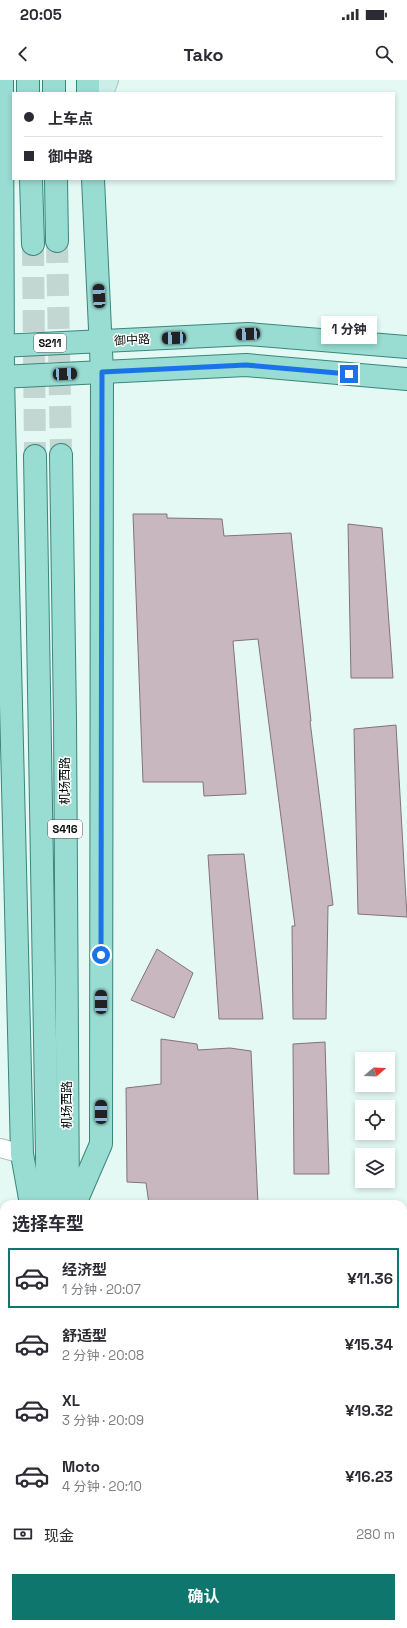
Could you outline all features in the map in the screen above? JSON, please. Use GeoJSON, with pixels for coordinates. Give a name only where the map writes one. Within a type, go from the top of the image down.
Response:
{"type":"FeatureCollection","features":[{"type":"Feature","properties":{"kind":"main road"},"geometry":{"type":"LineString","coordinates":[[2,80],[2,377],[22,1154],[29,1200]]}},
{"type":"Feature","properties":{"kind":"main road"},"geometry":{"type":"LineString","coordinates":[[28,80],[28,92]]}},
{"type":"Feature","properties":{"kind":"main road"},"geometry":{"type":"LineString","coordinates":[[54,80],[54,92]]}},
{"type":"Feature","properties":{"kind":"main road"},"geometry":{"type":"LineString","coordinates":[[88,80],[88,92]]}},
{"type":"Feature","properties":{"kind":"main road"},"geometry":{"type":"LineString","coordinates":[[31,180],[33,244]]}},
{"type":"Feature","properties":{"kind":"main road"},"geometry":{"type":"LineString","coordinates":[[56,180],[57,241]]}},
{"type":"Feature","properties":{"kind":"main road"},"geometry":{"type":"LineString","coordinates":[[78,1200],[101,1144],[102,372],[93,180]]}},
{"type":"Feature","properties":{"kind":"main road","name":"御中路"},"geometry":{"type":"LineString","coordinates":[[2,346],[248,334],[407,347]]}},
{"type":"Feature","properties":{"kind":"main road"},"geometry":{"type":"LineString","coordinates":[[2,377],[246,365],[407,379]]}},
{"type":"Feature","properties":{"kind":"main road","name":"机场西路"},"geometry":{"type":"LineString","coordinates":[[61,455],[65,726],[68,1200]]}},
{"type":"Feature","properties":{"kind":"main road","name":"S416"},"geometry":{"type":"LineString","coordinates":[[35,456],[46,1200]]}},
{"type":"Feature","properties":{"kind":"street"},"geometry":{"type":"LineString","coordinates":[[102,92],[107,80]]}},
{"type":"Feature","properties":{"kind":"street"},"geometry":{"type":"LineString","coordinates":[[0,1148],[22,1154]]}},
{"type":"Feature","properties":{"kind":"building"},"geometry":{"type":"Polygon","coordinates":[[[133,514],[167,514],[167,518],[222,519],[224,536],[291,533],[310,721],[333,905],[328,906],[326,1019],[293,1019],[292,926],[295,926],[258,639],[233,641],[246,794],[204,796],[203,782],[143,782],[133,514]]]}},
{"type":"Feature","properties":{"kind":"building"},"geometry":{"type":"Polygon","coordinates":[[[348,524],[382,528],[393,678],[351,678],[348,524]]]}},
{"type":"Feature","properties":{"kind":"building"},"geometry":{"type":"Polygon","coordinates":[[[396,725],[407,917],[358,914],[354,729],[396,725]]]}},
{"type":"Feature","properties":{"kind":"building"},"geometry":{"type":"Polygon","coordinates":[[[244,854],[263,1019],[219,1019],[208,855],[244,854]]]}},
{"type":"Feature","properties":{"kind":"building"},"geometry":{"type":"Polygon","coordinates":[[[157,949],[193,973],[174,1018],[131,1000],[157,949]]]}},
{"type":"Feature","properties":{"kind":"building"},"geometry":{"type":"Polygon","coordinates":[[[161,1039],[197,1044],[198,1050],[230,1048],[251,1051],[258,1200],[148,1200],[146,1183],[127,1182],[126,1088],[161,1084],[161,1039]]]}},
{"type":"Feature","properties":{"kind":"building"},"geometry":{"type":"Polygon","coordinates":[[[325,1042],[329,1174],[294,1174],[293,1044],[325,1042]]]}},
{"type":"Feature","properties":{"kind":"tunnel"},"geometry":{"type":"LineString","coordinates":[[57,241],[61,455]]}},
{"type":"Feature","properties":{"kind":"tunnel"},"geometry":{"type":"LineString","coordinates":[[33,244],[35,456]]}},
{"type":"Feature","properties":{"kind":"route"},"geometry":{"type":"LineString","coordinates":[[101,955],[102,372],[246,365],[349,374]]}}]}
